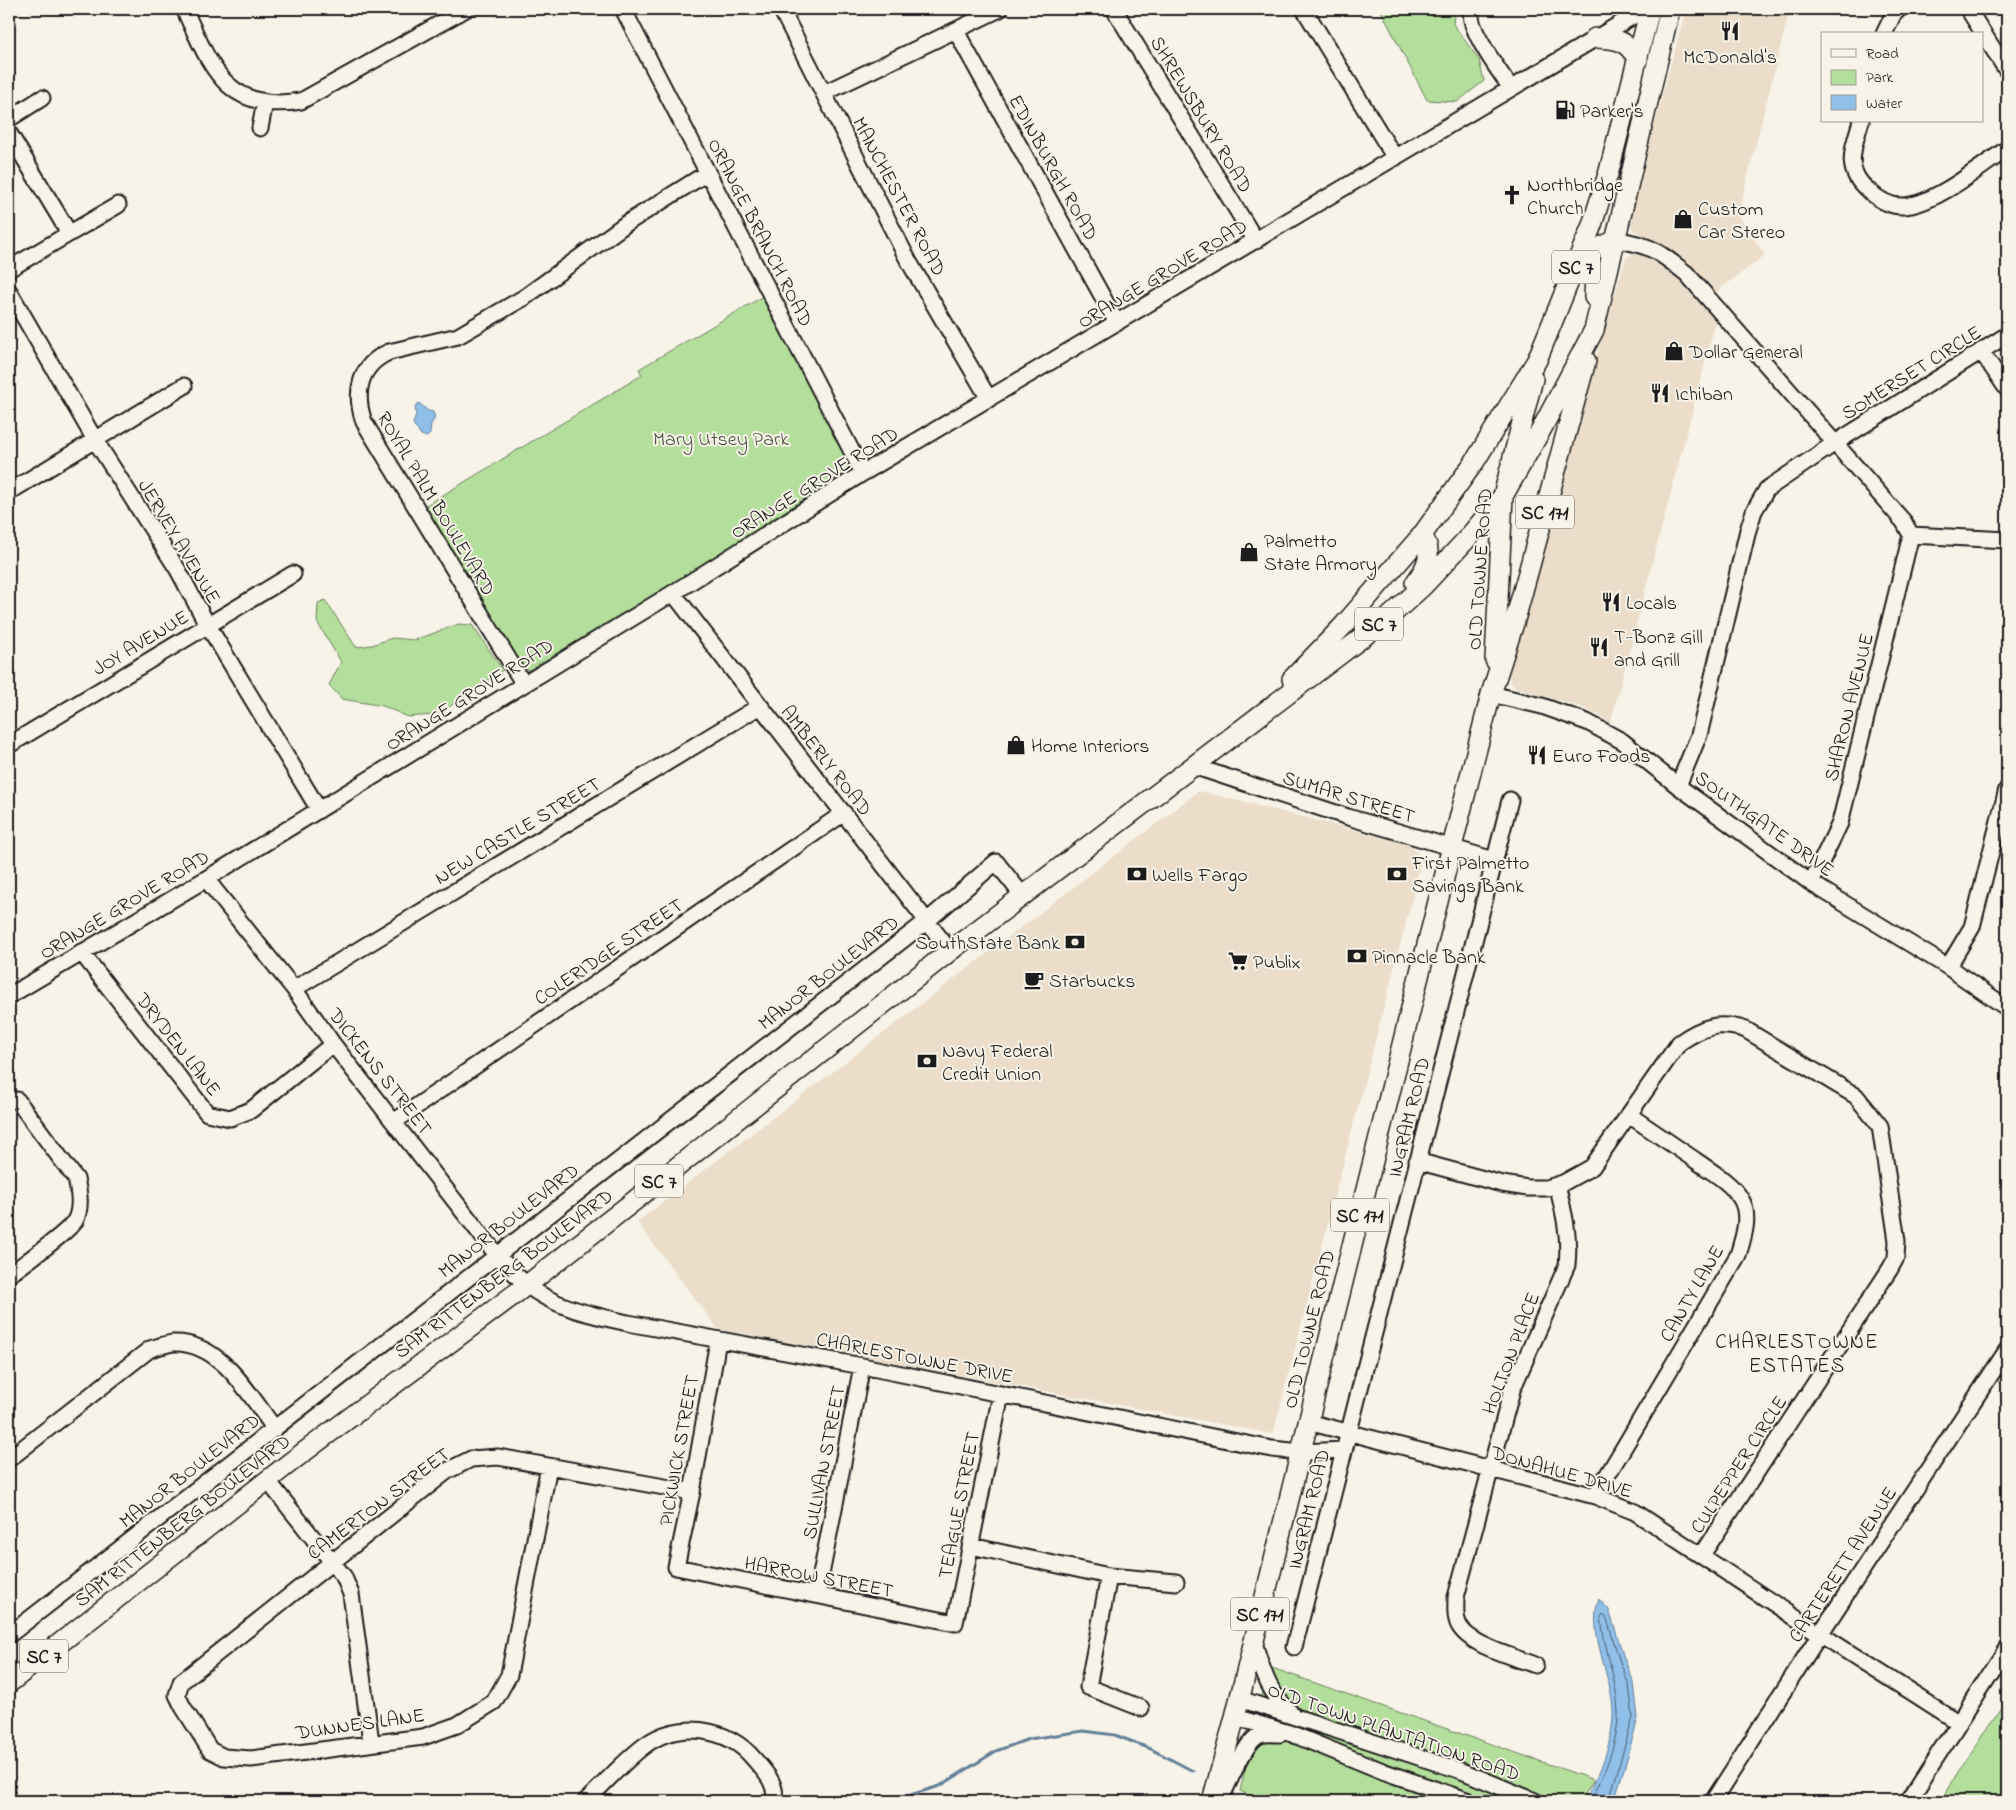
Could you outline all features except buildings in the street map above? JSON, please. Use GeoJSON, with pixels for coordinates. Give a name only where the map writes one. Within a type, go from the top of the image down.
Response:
{"type":"FeatureCollection","features":[{"type":"Feature","properties":{"kind":"main road","name":"SAM RITTENBERG BOULEVARD"},"geometry":{"type":"LineString","coordinates":[[1238,732],[1343,626],[1422,535],[1475,462],[1537,360],[1592,225],[1609,171],[1650,9]]}},
{"type":"Feature","properties":{"kind":"main road","name":"SAM RITTENBERG BOULEVARD"},"geometry":{"type":"LineString","coordinates":[[9,1683],[268,1481],[527,1285],[950,951],[1388,618],[1423,586],[1466,540],[1503,496],[1594,330],[1670,9]]}},
{"type":"Feature","properties":{"kind":"main road"},"geometry":{"type":"LineString","coordinates":[[1595,38],[1617,39],[1627,45],[1638,59]]}},
{"type":"Feature","properties":{"kind":"main road"},"geometry":{"type":"LineString","coordinates":[[1580,256],[1616,240],[1608,214],[1609,171]]}},
{"type":"Feature","properties":{"kind":"main road"},"geometry":{"type":"LineString","coordinates":[[1580,256],[1594,268],[1594,330]]}},
{"type":"Feature","properties":{"kind":"main road","name":"OLD TOWNE ROAD"},"geometry":{"type":"LineString","coordinates":[[1212,1801],[1237,1708],[1491,694],[1516,620],[1594,330]]}},
{"type":"Feature","properties":{"kind":"main road","name":"OLD TOWNE ROAD"},"geometry":{"type":"LineString","coordinates":[[1491,694],[1496,652],[1503,496],[1537,360]]}},
{"type":"Feature","properties":{"kind":"main road"},"geometry":{"type":"LineString","coordinates":[[1388,618],[1426,570],[1430,550],[1422,535]]}},
{"type":"Feature","properties":{"kind":"street"},"geometry":{"type":"LineString","coordinates":[[184,9],[211,65],[233,90],[245,98],[284,103],[301,101],[466,9]]}},
{"type":"Feature","properties":{"kind":"street","name":"ORANGE BRANCH ROAD"},"geometry":{"type":"LineString","coordinates":[[623,9],[863,473]]}},
{"type":"Feature","properties":{"kind":"street","name":"MANCHESTER ROAD"},"geometry":{"type":"LineString","coordinates":[[781,9],[908,260],[989,399]]}},
{"type":"Feature","properties":{"kind":"street"},"geometry":{"type":"LineString","coordinates":[[824,94],[1000,9]]}},
{"type":"Feature","properties":{"kind":"street","name":"SHREWSBURY ROAD"},"geometry":{"type":"LineString","coordinates":[[1114,9],[1256,241]]}},
{"type":"Feature","properties":{"kind":"street"},"geometry":{"type":"LineString","coordinates":[[1304,9],[1395,158]]}},
{"type":"Feature","properties":{"kind":"street"},"geometry":{"type":"LineString","coordinates":[[1472,9],[1470,14],[1474,30],[1510,87]]}},
{"type":"Feature","properties":{"kind":"street","name":"ORANGE GROVE ROAD"},"geometry":{"type":"LineString","coordinates":[[9,996],[319,810],[673,593],[863,473],[1256,241],[1510,87],[1645,9]]}},
{"type":"Feature","properties":{"kind":"street"},"geometry":{"type":"LineString","coordinates":[[1885,32],[1893,15],[1899,9]]}},
{"type":"Feature","properties":{"kind":"street"},"geometry":{"type":"LineString","coordinates":[[1968,9],[1982,32]]}},
{"type":"Feature","properties":{"kind":"street","name":"EDINBURGH ROAD"},"geometry":{"type":"LineString","coordinates":[[956,31],[1116,323]]}},
{"type":"Feature","properties":{"kind":"street"},"geometry":{"type":"LineString","coordinates":[[1984,34],[2007,71]]}},
{"type":"Feature","properties":{"kind":"street"},"geometry":{"type":"LineString","coordinates":[[9,119],[42,98]]}},
{"type":"Feature","properties":{"kind":"street"},"geometry":{"type":"LineString","coordinates":[[260,128],[265,102]]}},
{"type":"Feature","properties":{"kind":"street"},"geometry":{"type":"LineString","coordinates":[[1861,122],[1853,150],[1852,164],[1854,175],[1859,183],[1874,196],[1890,204],[1904,206],[1929,200],[2007,149]]}},
{"type":"Feature","properties":{"kind":"street"},"geometry":{"type":"LineString","coordinates":[[9,133],[69,234]]}},
{"type":"Feature","properties":{"kind":"street","name":"ROYAL PALM BOULEVARD"},"geometry":{"type":"LineString","coordinates":[[523,684],[364,422],[360,409],[359,394],[362,379],[369,364],[378,357],[389,352],[440,342],[458,336],[525,297],[627,223],[707,173]]}},
{"type":"Feature","properties":{"kind":"street"},"geometry":{"type":"LineString","coordinates":[[9,269],[118,205]]}},
{"type":"Feature","properties":{"kind":"street"},"geometry":{"type":"LineString","coordinates":[[1616,240],[1635,242],[1650,247],[1687,274],[1904,522],[1911,536],[2007,540]]}},
{"type":"Feature","properties":{"kind":"street","name":"JERVEY AVENUE"},"geometry":{"type":"LineString","coordinates":[[9,292],[95,440],[178,570],[207,624],[319,810]]}},
{"type":"Feature","properties":{"kind":"street","name":"SOMERSET CIRCLE"},"geometry":{"type":"LineString","coordinates":[[1678,786],[1699,735],[1748,530],[1754,511],[1767,489],[2007,335]]}},
{"type":"Feature","properties":{"kind":"street"},"geometry":{"type":"LineString","coordinates":[[1981,351],[2007,388]]}},
{"type":"Feature","properties":{"kind":"street"},"geometry":{"type":"LineString","coordinates":[[9,492],[184,386]]}},
{"type":"Feature","properties":{"kind":"street","name":"SHARON AVENUE"},"geometry":{"type":"LineString","coordinates":[[1811,883],[1840,823],[1911,536]]}},
{"type":"Feature","properties":{"kind":"street","name":"JOY AVENUE"},"geometry":{"type":"LineString","coordinates":[[9,745],[207,624],[293,574]]}},
{"type":"Feature","properties":{"kind":"street","name":"AMBERLY ROAD"},"geometry":{"type":"LineString","coordinates":[[673,593],[950,951]]}},
{"type":"Feature","properties":{"kind":"street","name":"SOUTHGATE DRIVE"},"geometry":{"type":"LineString","coordinates":[[1491,694],[1542,706],[1587,722],[1622,741],[1678,786],[1811,883],[1948,967],[2007,1008]]}},
{"type":"Feature","properties":{"kind":"street","name":"NEW CASTLE STREET"},"geometry":{"type":"LineString","coordinates":[[294,989],[760,706]]}},
{"type":"Feature","properties":{"kind":"street","name":"SUMAR STREET"},"geometry":{"type":"LineString","coordinates":[[1193,766],[1348,818],[1494,860]]}},
{"type":"Feature","properties":{"kind":"street"},"geometry":{"type":"LineString","coordinates":[[1948,967],[1972,927],[2007,789]]}},
{"type":"Feature","properties":{"kind":"street","name":"INGRAM ROAD"},"geometry":{"type":"LineString","coordinates":[[1294,1647],[1510,800]]}},
{"type":"Feature","properties":{"kind":"street","name":"COLERIDGE STREET"},"geometry":{"type":"LineString","coordinates":[[395,1122],[844,813]]}},
{"type":"Feature","properties":{"kind":"street","name":"MANOR BOULEVARD"},"geometry":{"type":"LineString","coordinates":[[9,1635],[926,921],[996,862],[1023,896]]}},
{"type":"Feature","properties":{"kind":"street","name":"DICKENS STREET"},"geometry":{"type":"LineString","coordinates":[[206,879],[294,989],[333,1044],[496,1254],[527,1285]]}},
{"type":"Feature","properties":{"kind":"street","name":"DRYDEN LANE"},"geometry":{"type":"LineString","coordinates":[[81,952],[207,1113],[230,1118],[250,1110],[333,1044]]}},
{"type":"Feature","properties":{"kind":"street","name":"CULPEPPER CIRCLE"},"geometry":{"type":"LineString","coordinates":[[1417,1161],[1502,1184],[1528,1188],[1547,1188],[1557,1184],[1592,1167],[1679,1043],[1697,1030],[1715,1025],[1732,1025],[1746,1030],[1856,1096],[1880,1126],[1898,1241],[1896,1258],[1702,1555]]}},
{"type":"Feature","properties":{"kind":"street"},"geometry":{"type":"LineString","coordinates":[[9,1275],[66,1230],[75,1220],[79,1206],[79,1191],[76,1179],[17,1100]]}},
{"type":"Feature","properties":{"kind":"street","name":"CANTY LANE"},"geometry":{"type":"LineString","coordinates":[[1595,1496],[1738,1255],[1745,1224],[1745,1211],[1742,1200],[1726,1182],[1629,1114]]}},
{"type":"Feature","properties":{"kind":"street","name":"HOLTON PLACE"},"geometry":{"type":"LineString","coordinates":[[1535,1665],[1482,1645],[1465,1635],[1457,1621],[1456,1597],[1512,1390],[1522,1363],[1567,1265],[1569,1245],[1567,1222],[1557,1184]]}},
{"type":"Feature","properties":{"kind":"street","name":"CHARLESTOWNE DRIVE"},"geometry":{"type":"LineString","coordinates":[[527,1285],[548,1299],[595,1315],[718,1340],[862,1366],[1272,1449],[1300,1452],[1344,1450]]}},
{"type":"Feature","properties":{"kind":"street","name":"PICKWICK STREET"},"geometry":{"type":"LineString","coordinates":[[676,1568],[692,1492],[718,1340]]}},
{"type":"Feature","properties":{"kind":"street"},"geometry":{"type":"LineString","coordinates":[[9,1459],[150,1350],[172,1343],[195,1346],[228,1368],[275,1429]]}},
{"type":"Feature","properties":{"kind":"street","name":"CARTERETT AVENUE"},"geometry":{"type":"LineString","coordinates":[[1713,1801],[1820,1634],[2007,1350]]}},
{"type":"Feature","properties":{"kind":"street","name":"SULLIVAN STREET"},"geometry":{"type":"LineString","coordinates":[[817,1596],[862,1366]]}},
{"type":"Feature","properties":{"kind":"street","name":"TEAGUE STREET"},"geometry":{"type":"LineString","coordinates":[[955,1623],[1001,1394]]}},
{"type":"Feature","properties":{"kind":"street","name":"DONAHUE DRIVE"},"geometry":{"type":"LineString","coordinates":[[1308,1422],[1490,1471],[1595,1496],[1635,1512],[1959,1723]]}},
{"type":"Feature","properties":{"kind":"street","name":"CAMERTON STREET"},"geometry":{"type":"LineString","coordinates":[[181,1682],[447,1471],[471,1459],[498,1457],[692,1492]]}},
{"type":"Feature","properties":{"kind":"street","name":"DUNNES LANE"},"geometry":{"type":"LineString","coordinates":[[181,1682],[177,1695],[183,1707],[210,1750],[224,1757],[250,1759],[371,1742],[423,1737],[457,1725],[494,1702],[509,1674],[549,1466]]}},
{"type":"Feature","properties":{"kind":"street"},"geometry":{"type":"LineString","coordinates":[[268,1481],[344,1577],[351,1594],[371,1742]]}},
{"type":"Feature","properties":{"kind":"street"},"geometry":{"type":"LineString","coordinates":[[971,1546],[1109,1576],[1176,1582]]}},
{"type":"Feature","properties":{"kind":"street","name":"HARROW STREET"},"geometry":{"type":"LineString","coordinates":[[676,1568],[955,1623]]}},
{"type":"Feature","properties":{"kind":"street"},"geometry":{"type":"LineString","coordinates":[[1109,1576],[1088,1687],[1141,1708]]}},
{"type":"Feature","properties":{"kind":"street"},"geometry":{"type":"LineString","coordinates":[[1219,1801],[1228,1787],[1243,1752],[1252,1741],[1260,1734],[1292,1734],[1296,1718],[1272,1694],[1253,1640]]}},
{"type":"Feature","properties":{"kind":"street"},"geometry":{"type":"LineString","coordinates":[[1908,1801],[2007,1648]]}},
{"type":"Feature","properties":{"kind":"street","name":"OLD TOWN PLANTATION ROAD"},"geometry":{"type":"LineString","coordinates":[[1237,1708],[1296,1718],[1462,1771],[1535,1801]]}},
{"type":"Feature","properties":{"kind":"street","name":"OLD TOWN PLANTATION ROAD"},"geometry":{"type":"LineString","coordinates":[[1237,1708],[1292,1734],[1386,1772],[1469,1801]]}},
{"type":"Feature","properties":{"kind":"street"},"geometry":{"type":"LineString","coordinates":[[586,1801],[645,1746],[662,1736],[680,1732],[707,1730],[728,1738],[746,1749],[765,1772],[774,1787],[776,1795],[774,1801]]}},
{"type":"Feature","properties":{"kind":"shaded area"},"geometry":{"type":"Polygon","coordinates":[[[1686,9],[1790,9],[1738,215],[1765,255],[1715,293],[1698,277],[1681,255],[1635,231],[1629,223],[1629,217],[1686,9]]]}},
{"type":"Feature","properties":{"kind":"shaded area"},"geometry":{"type":"Polygon","coordinates":[[[1634,253],[1644,255],[1682,277],[1717,317],[1610,724],[1598,715],[1578,706],[1516,688],[1510,682],[1509,671],[1582,404],[1626,258],[1634,253]]]}},
{"type":"Feature","properties":{"kind":"shaded area"},"geometry":{"type":"Polygon","coordinates":[[[1199,791],[1411,846],[1419,855],[1420,864],[1413,895],[1273,1434],[718,1329],[637,1222],[1199,791]]]}},
{"type":"Feature","properties":{"kind":"green space"},"geometry":{"type":"Polygon","coordinates":[[[1380,9],[1455,9],[1453,24],[1479,60],[1484,81],[1457,102],[1427,100],[1380,9]]]}},
{"type":"Feature","properties":{"kind":"green space","name":"Mary Utsey Park"},"geometry":{"type":"Polygon","coordinates":[[[762,297],[851,464],[851,473],[845,480],[534,669],[526,670],[520,666],[423,507],[642,375],[639,369],[762,297]]]}},
{"type":"Feature","properties":{"kind":"green space"},"geometry":{"type":"Polygon","coordinates":[[[325,600],[356,647],[372,645],[392,638],[415,640],[459,624],[472,625],[503,670],[434,715],[408,717],[383,706],[342,699],[329,685],[341,662],[317,622],[318,603],[325,600]]]}},
{"type":"Feature","properties":{"kind":"green space"},"geometry":{"type":"Polygon","coordinates":[[[1269,1667],[1594,1780],[1581,1801],[1262,1801],[1240,1791],[1269,1667]]]}},
{"type":"Feature","properties":{"kind":"green space"},"geometry":{"type":"Polygon","coordinates":[[[2007,1697],[2007,1801],[1940,1801],[2007,1697]]]}},
{"type":"Feature","properties":{"kind":"water"},"geometry":{"type":"Polygon","coordinates":[[[419,403],[428,411],[433,412],[435,418],[431,424],[430,434],[427,437],[421,435],[413,424],[416,415],[415,406],[419,403]]]}},
{"type":"Feature","properties":{"kind":"water"},"geometry":{"type":"Polygon","coordinates":[[[1599,1599],[1609,1610],[1634,1683],[1638,1718],[1614,1801],[1585,1801],[1608,1747],[1613,1713],[1596,1625],[1596,1611],[1599,1599]]]}},
{"type":"Feature","properties":{"kind":"waterway"},"geometry":{"type":"LineString","coordinates":[[898,1801],[913,1794],[940,1786],[996,1751],[1029,1739],[1083,1731],[1115,1735],[1151,1749],[1193,1771]]}},
{"type":"Feature","properties":{"kind":"waterway"},"geometry":{"type":"LineString","coordinates":[[1244,1798],[1252,1801]]}},
{"type":"Feature","properties":{"kind":"place","name":"McDonald's"},"geometry":{"type":"Point","coordinates":[1730,31]}},
{"type":"Feature","properties":{"kind":"place","name":"Parker's"},"geometry":{"type":"Point","coordinates":[1565,110]}},
{"type":"Feature","properties":{"kind":"place","name":"Northbridge Church"},"geometry":{"type":"Point","coordinates":[1512,195]}},
{"type":"Feature","properties":{"kind":"place","name":"Custom Car Stereo"},"geometry":{"type":"Point","coordinates":[1683,219]}},
{"type":"Feature","properties":{"kind":"place","name":"Dollar General"},"geometry":{"type":"Point","coordinates":[1674,351]}},
{"type":"Feature","properties":{"kind":"place","name":"Ichiban"},"geometry":{"type":"Point","coordinates":[1660,393]}},
{"type":"Feature","properties":{"kind":"place","name":"Palmetto State Armory"},"geometry":{"type":"Point","coordinates":[1249,552]}},
{"type":"Feature","properties":{"kind":"place","name":"Locals"},"geometry":{"type":"Point","coordinates":[1611,602]}},
{"type":"Feature","properties":{"kind":"place","name":"T-Bonz Gill and Grill"},"geometry":{"type":"Point","coordinates":[1599,647]}},
{"type":"Feature","properties":{"kind":"place","name":"Home Interiors"},"geometry":{"type":"Point","coordinates":[1016,745]}},
{"type":"Feature","properties":{"kind":"place","name":"Euro Foods"},"geometry":{"type":"Point","coordinates":[1537,755]}},
{"type":"Feature","properties":{"kind":"place","name":"Wells Fargo"},"geometry":{"type":"Point","coordinates":[1137,874]}},
{"type":"Feature","properties":{"kind":"place","name":"First Palmetto Savings Bank"},"geometry":{"type":"Point","coordinates":[1397,874]}},
{"type":"Feature","properties":{"kind":"place","name":"SouthState Bank"},"geometry":{"type":"Point","coordinates":[1075,942]}},
{"type":"Feature","properties":{"kind":"place","name":"Pinnacle Bank"},"geometry":{"type":"Point","coordinates":[1357,956]}},
{"type":"Feature","properties":{"kind":"place","name":"Publix"},"geometry":{"type":"Point","coordinates":[1238,961]}},
{"type":"Feature","properties":{"kind":"place","name":"Starbucks"},"geometry":{"type":"Point","coordinates":[1034,980]}},
{"type":"Feature","properties":{"kind":"place","name":"Navy Federal Credit Union"},"geometry":{"type":"Point","coordinates":[927,1061]}},
{"type":"Feature","properties":{"kind":"district","name":"CHARLESTOWNE ESTATES"},"geometry":{"type":"Point","coordinates":[1797,1353]}}]}
